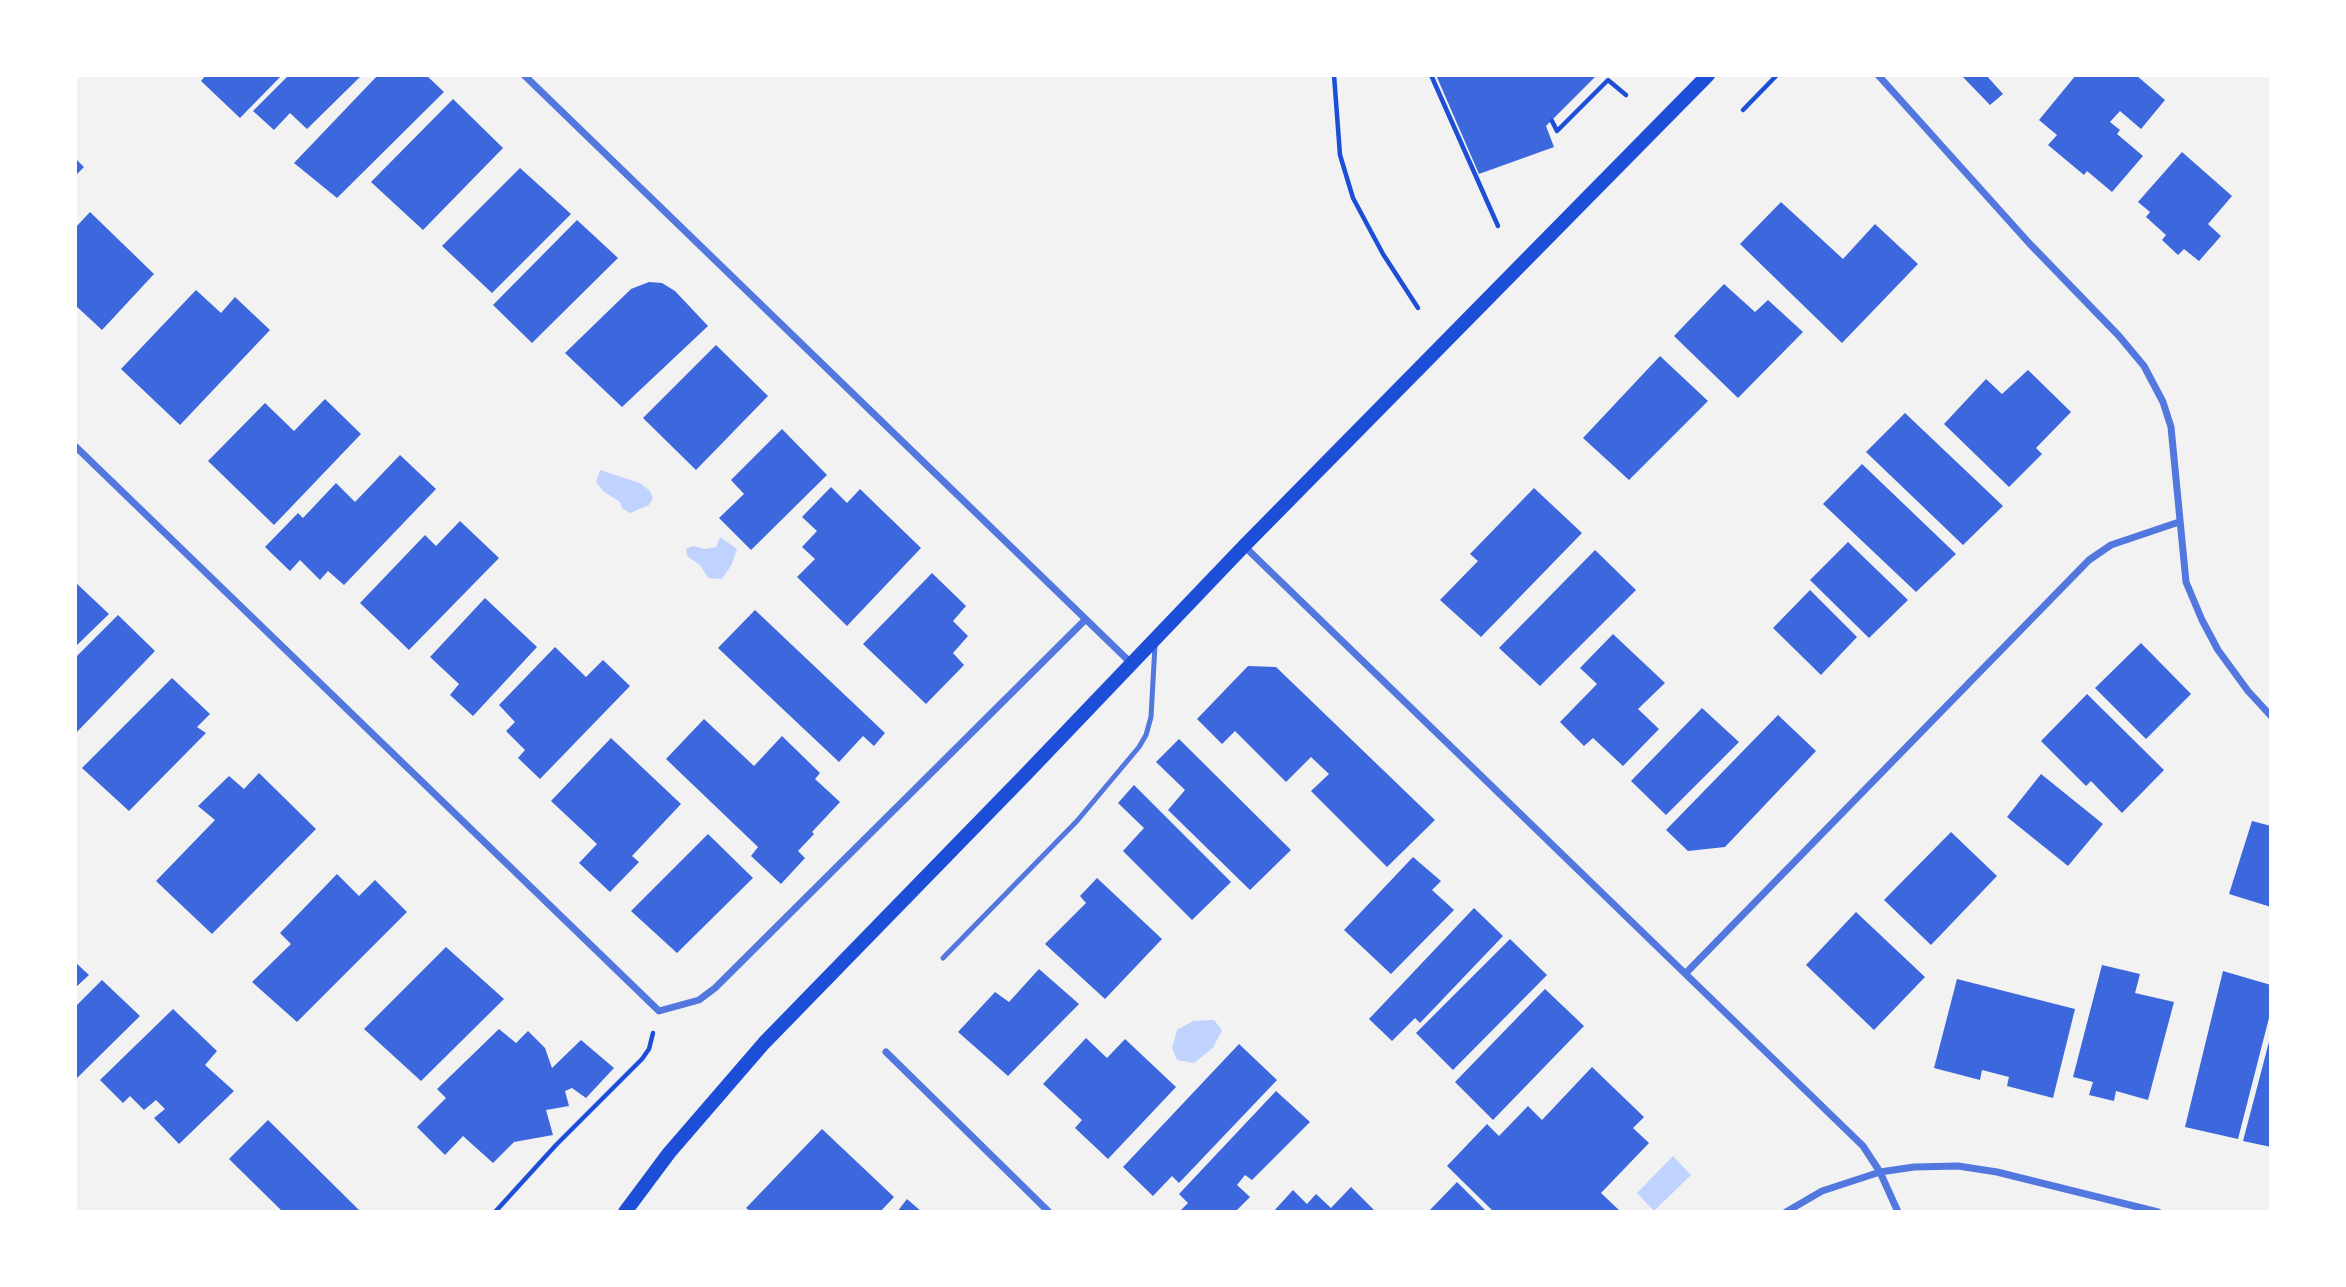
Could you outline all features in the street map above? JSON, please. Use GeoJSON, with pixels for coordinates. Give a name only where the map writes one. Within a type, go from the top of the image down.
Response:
{"type":"FeatureCollection","features":[{"type":"Feature","properties":{"kind":"main road"},"geometry":{"type":"LineString","coordinates":[[625,1212],[678,1143],[764,1043],[1244,546],[1708,75]]}},
{"type":"Feature","properties":{"kind":"street"},"geometry":{"type":"LineString","coordinates":[[524,75],[1132,664]]}},
{"type":"Feature","properties":{"kind":"street"},"geometry":{"type":"LineString","coordinates":[[1878,75],[2144,366],[2163,402],[2171,427],[2186,582],[2202,620],[2225,660],[2271,716]]}},
{"type":"Feature","properties":{"kind":"street"},"geometry":{"type":"LineString","coordinates":[[75,446],[659,1011],[699,1000],[715,988],[1085,620]]}},
{"type":"Feature","properties":{"kind":"street"},"geometry":{"type":"LineString","coordinates":[[1686,973],[2088,560],[2111,545],[2179,522]]}},
{"type":"Feature","properties":{"kind":"street"},"geometry":{"type":"LineString","coordinates":[[1244,546],[1863,1146],[1880,1172],[1899,1212]]}},
{"type":"Feature","properties":{"kind":"street"},"geometry":{"type":"LineString","coordinates":[[886,1052],[1049,1212]]}},
{"type":"Feature","properties":{"kind":"street"},"geometry":{"type":"LineString","coordinates":[[1786,1212],[1822,1191],[1880,1172],[1914,1167],[1958,1166],[1997,1172],[2158,1212]]}},
{"type":"Feature","properties":{"kind":"lane"},"geometry":{"type":"LineString","coordinates":[[943,958],[1077,821],[1139,747],[1151,718],[1156,638]]}},
{"type":"Feature","properties":{"kind":"path"},"geometry":{"type":"LineString","coordinates":[[1334,75],[1340,155],[1353,198],[1383,254],[1418,308]]}},
{"type":"Feature","properties":{"kind":"path"},"geometry":{"type":"LineString","coordinates":[[1431,75],[1498,226]]}},
{"type":"Feature","properties":{"kind":"path"},"geometry":{"type":"LineString","coordinates":[[1743,110],[1777,75]]}},
{"type":"Feature","properties":{"kind":"path"},"geometry":{"type":"LineString","coordinates":[[1552,121],[1556,131],[1608,80],[1626,95]]}},
{"type":"Feature","properties":{"kind":"path"},"geometry":{"type":"LineString","coordinates":[[495,1212],[556,1145],[642,1059],[649,1049],[659,1011]]}},
{"type":"Feature","properties":{"kind":"water"},"geometry":{"type":"Polygon","coordinates":[[[600,470],[640,483],[650,491],[653,498],[649,505],[630,513],[622,508],[620,502],[603,491],[596,482],[600,470]]]}},
{"type":"Feature","properties":{"kind":"water"},"geometry":{"type":"Polygon","coordinates":[[[720,537],[737,549],[732,564],[722,579],[708,578],[700,565],[687,556],[686,549],[693,546],[705,549],[716,547],[720,537]]]}},
{"type":"Feature","properties":{"kind":"water"},"geometry":{"type":"Polygon","coordinates":[[[1214,1020],[1222,1030],[1213,1048],[1194,1063],[1177,1060],[1172,1048],[1177,1030],[1193,1021],[1214,1020]]]}},
{"type":"Feature","properties":{"kind":"water"},"geometry":{"type":"Polygon","coordinates":[[[1673,1156],[1691,1175],[1654,1211],[1637,1193],[1673,1156]]]}},
{"type":"Feature","properties":{"kind":"building"},"geometry":{"type":"Polygon","coordinates":[[[206,75],[282,75],[240,118],[201,81],[206,75]]]}},
{"type":"Feature","properties":{"kind":"building"},"geometry":{"type":"Polygon","coordinates":[[[289,75],[362,75],[307,129],[290,113],[274,130],[253,111],[289,75]]]}},
{"type":"Feature","properties":{"kind":"building"},"geometry":{"type":"Polygon","coordinates":[[[378,75],[426,75],[444,92],[337,198],[294,163],[378,75]]]}},
{"type":"Feature","properties":{"kind":"building"},"geometry":{"type":"Polygon","coordinates":[[[1436,75],[1597,75],[1546,126],[1554,147],[1479,174],[1436,75]]]}},
{"type":"Feature","properties":{"kind":"building"},"geometry":{"type":"Polygon","coordinates":[[[1961,75],[1986,75],[2003,94],[1990,105],[1961,75]]]}},
{"type":"Feature","properties":{"kind":"building"},"geometry":{"type":"Polygon","coordinates":[[[2076,75],[2136,75],[2165,100],[2141,129],[2120,111],[2110,122],[2120,130],[2117,134],[2143,156],[2112,192],[2087,171],[2084,175],[2048,145],[2057,135],[2039,120],[2076,75]]]}},
{"type":"Feature","properties":{"kind":"building"},"geometry":{"type":"Polygon","coordinates":[[[453,99],[503,148],[423,230],[371,182],[453,99]]]}},
{"type":"Feature","properties":{"kind":"building"},"geometry":{"type":"Polygon","coordinates":[[[2182,152],[2232,196],[2208,224],[2221,236],[2199,261],[2184,249],[2178,255],[2162,240],[2166,235],[2146,217],[2150,212],[2138,202],[2182,152]]]}},
{"type":"Feature","properties":{"kind":"building"},"geometry":{"type":"Polygon","coordinates":[[[75,158],[84,167],[75,176],[75,158]]]}},
{"type":"Feature","properties":{"kind":"building"},"geometry":{"type":"Polygon","coordinates":[[[520,168],[571,214],[492,293],[442,246],[520,168]]]}},
{"type":"Feature","properties":{"kind":"building"},"geometry":{"type":"Polygon","coordinates":[[[1781,202],[1843,259],[1875,224],[1918,264],[1842,343],[1740,244],[1781,202]]]}},
{"type":"Feature","properties":{"kind":"building"},"geometry":{"type":"Polygon","coordinates":[[[90,212],[154,274],[102,330],[75,305],[75,228],[90,212]]]}},
{"type":"Feature","properties":{"kind":"building"},"geometry":{"type":"Polygon","coordinates":[[[577,220],[618,258],[532,343],[493,305],[577,220]]]}},
{"type":"Feature","properties":{"kind":"building"},"geometry":{"type":"Polygon","coordinates":[[[649,282],[662,283],[675,291],[708,326],[622,407],[565,353],[631,289],[649,282]]]}},
{"type":"Feature","properties":{"kind":"building"},"geometry":{"type":"Polygon","coordinates":[[[1724,284],[1755,312],[1768,300],[1803,332],[1738,398],[1674,336],[1724,284]]]}},
{"type":"Feature","properties":{"kind":"building"},"geometry":{"type":"Polygon","coordinates":[[[196,290],[221,313],[235,297],[270,330],[180,425],[121,369],[196,290]]]}},
{"type":"Feature","properties":{"kind":"building"},"geometry":{"type":"Polygon","coordinates":[[[716,345],[768,396],[696,470],[643,418],[716,345]]]}},
{"type":"Feature","properties":{"kind":"building"},"geometry":{"type":"Polygon","coordinates":[[[1660,356],[1708,401],[1629,480],[1583,438],[1660,356]]]}},
{"type":"Feature","properties":{"kind":"building"},"geometry":{"type":"Polygon","coordinates":[[[2028,370],[2071,412],[2036,448],[2042,454],[2009,487],[1944,424],[1986,379],[2002,394],[2028,370]]]}},
{"type":"Feature","properties":{"kind":"building"},"geometry":{"type":"Polygon","coordinates":[[[325,399],[361,434],[274,525],[208,461],[265,403],[294,431],[325,399]]]}},
{"type":"Feature","properties":{"kind":"building"},"geometry":{"type":"Polygon","coordinates":[[[1905,413],[2003,506],[1963,545],[1866,452],[1905,413]]]}},
{"type":"Feature","properties":{"kind":"building"},"geometry":{"type":"Polygon","coordinates":[[[782,429],[827,475],[751,550],[719,518],[744,494],[731,480],[782,429]]]}},
{"type":"Feature","properties":{"kind":"building"},"geometry":{"type":"Polygon","coordinates":[[[400,455],[436,489],[344,585],[328,571],[320,580],[300,560],[290,571],[265,547],[298,513],[303,518],[336,483],[355,502],[400,455]]]}},
{"type":"Feature","properties":{"kind":"building"},"geometry":{"type":"Polygon","coordinates":[[[1862,464],[1956,554],[1916,592],[1823,504],[1862,464]]]}},
{"type":"Feature","properties":{"kind":"building"},"geometry":{"type":"Polygon","coordinates":[[[831,487],[847,503],[860,489],[921,548],[847,626],[797,577],[815,559],[802,547],[817,531],[802,517],[831,487]]]}},
{"type":"Feature","properties":{"kind":"building"},"geometry":{"type":"Polygon","coordinates":[[[1534,488],[1582,533],[1481,637],[1440,600],[1478,561],[1470,554],[1534,488]]]}},
{"type":"Feature","properties":{"kind":"building"},"geometry":{"type":"Polygon","coordinates":[[[460,521],[499,558],[409,650],[360,603],[425,535],[436,546],[460,521]]]}},
{"type":"Feature","properties":{"kind":"building"},"geometry":{"type":"Polygon","coordinates":[[[1848,542],[1908,600],[1869,638],[1810,580],[1848,542]]]}},
{"type":"Feature","properties":{"kind":"building"},"geometry":{"type":"Polygon","coordinates":[[[1595,550],[1636,590],[1540,686],[1499,648],[1595,550]]]}},
{"type":"Feature","properties":{"kind":"building"},"geometry":{"type":"Polygon","coordinates":[[[932,573],[966,606],[953,621],[968,636],[953,653],[964,665],[926,704],[863,644],[932,573]]]}},
{"type":"Feature","properties":{"kind":"building"},"geometry":{"type":"Polygon","coordinates":[[[75,582],[109,614],[75,647],[75,582]]]}},
{"type":"Feature","properties":{"kind":"building"},"geometry":{"type":"Polygon","coordinates":[[[1810,590],[1857,637],[1821,675],[1773,628],[1810,590]]]}},
{"type":"Feature","properties":{"kind":"building"},"geometry":{"type":"Polygon","coordinates":[[[485,598],[537,647],[473,716],[450,695],[459,684],[430,657],[485,598]]]}},
{"type":"Feature","properties":{"kind":"building"},"geometry":{"type":"Polygon","coordinates":[[[755,610],[885,733],[874,746],[863,736],[839,762],[718,648],[755,610]]]}},
{"type":"Feature","properties":{"kind":"building"},"geometry":{"type":"Polygon","coordinates":[[[118,615],[155,651],[75,734],[75,658],[118,615]]]}},
{"type":"Feature","properties":{"kind":"building"},"geometry":{"type":"Polygon","coordinates":[[[1613,634],[1665,683],[1638,709],[1659,729],[1623,766],[1593,738],[1584,746],[1560,722],[1597,684],[1580,668],[1613,634]]]}},
{"type":"Feature","properties":{"kind":"building"},"geometry":{"type":"Polygon","coordinates":[[[2141,643],[2191,694],[2146,739],[2095,688],[2141,643]]]}},
{"type":"Feature","properties":{"kind":"building"},"geometry":{"type":"Polygon","coordinates":[[[555,647],[586,677],[603,660],[630,686],[540,779],[518,758],[525,750],[506,731],[515,722],[499,705],[555,647]]]}},
{"type":"Feature","properties":{"kind":"building"},"geometry":{"type":"Polygon","coordinates":[[[1248,666],[1276,667],[1435,820],[1387,867],[1311,791],[1329,774],[1311,757],[1286,782],[1235,731],[1222,744],[1197,719],[1248,666]]]}},
{"type":"Feature","properties":{"kind":"building"},"geometry":{"type":"Polygon","coordinates":[[[172,678],[210,714],[197,727],[206,733],[129,811],[82,768],[172,678]]]}},
{"type":"Feature","properties":{"kind":"building"},"geometry":{"type":"Polygon","coordinates":[[[2087,694],[2164,770],[2122,813],[2091,781],[2086,786],[2041,741],[2087,694]]]}},
{"type":"Feature","properties":{"kind":"building"},"geometry":{"type":"Polygon","coordinates":[[[1702,708],[1739,742],[1666,815],[1631,781],[1702,708]]]}},
{"type":"Feature","properties":{"kind":"building"},"geometry":{"type":"Polygon","coordinates":[[[1778,715],[1816,751],[1725,847],[1688,851],[1666,830],[1778,715]]]}},
{"type":"Feature","properties":{"kind":"building"},"geometry":{"type":"Polygon","coordinates":[[[704,719],[754,766],[782,736],[820,773],[815,779],[840,802],[798,851],[805,858],[781,884],[751,856],[758,847],[666,759],[704,719]]]}},
{"type":"Feature","properties":{"kind":"building"},"geometry":{"type":"Polygon","coordinates":[[[611,738],[681,804],[632,856],[639,862],[610,892],[579,863],[597,844],[551,801],[611,738]]]}},
{"type":"Feature","properties":{"kind":"building"},"geometry":{"type":"Polygon","coordinates":[[[1179,739],[1291,850],[1250,890],[1168,810],[1185,790],[1156,762],[1179,739]]]}},
{"type":"Feature","properties":{"kind":"building"},"geometry":{"type":"Polygon","coordinates":[[[259,773],[316,829],[212,934],[156,881],[215,820],[198,806],[229,776],[244,789],[259,773]]]}},
{"type":"Feature","properties":{"kind":"building"},"geometry":{"type":"Polygon","coordinates":[[[2041,774],[2103,824],[2068,866],[2007,817],[2041,774]]]}},
{"type":"Feature","properties":{"kind":"building"},"geometry":{"type":"Polygon","coordinates":[[[1134,785],[1231,882],[1192,920],[1123,851],[1144,828],[1118,803],[1134,785]]]}},
{"type":"Feature","properties":{"kind":"building"},"geometry":{"type":"Polygon","coordinates":[[[2252,821],[2271,826],[2271,907],[2229,894],[2252,821]]]}},
{"type":"Feature","properties":{"kind":"building"},"geometry":{"type":"Polygon","coordinates":[[[1951,832],[1997,876],[1931,945],[1884,900],[1951,832]]]}},
{"type":"Feature","properties":{"kind":"building"},"geometry":{"type":"Polygon","coordinates":[[[708,834],[753,878],[677,953],[631,911],[708,834]]]}},
{"type":"Feature","properties":{"kind":"building"},"geometry":{"type":"Polygon","coordinates":[[[1413,857],[1441,881],[1432,890],[1454,910],[1391,974],[1344,930],[1413,857]]]}},
{"type":"Feature","properties":{"kind":"building"},"geometry":{"type":"Polygon","coordinates":[[[337,874],[359,896],[375,880],[407,912],[297,1022],[252,982],[291,944],[280,933],[337,874]]]}},
{"type":"Feature","properties":{"kind":"building"},"geometry":{"type":"Polygon","coordinates":[[[1097,878],[1162,939],[1105,999],[1045,944],[1086,903],[1080,896],[1097,878]]]}},
{"type":"Feature","properties":{"kind":"building"},"geometry":{"type":"Polygon","coordinates":[[[1474,908],[1503,936],[1420,1023],[1415,1018],[1392,1041],[1369,1019],[1474,908]]]}},
{"type":"Feature","properties":{"kind":"building"},"geometry":{"type":"Polygon","coordinates":[[[1856,912],[1925,977],[1874,1030],[1806,965],[1856,912]]]}},
{"type":"Feature","properties":{"kind":"building"},"geometry":{"type":"Polygon","coordinates":[[[1510,939],[1547,975],[1453,1070],[1416,1033],[1510,939]]]}},
{"type":"Feature","properties":{"kind":"building"},"geometry":{"type":"Polygon","coordinates":[[[446,947],[504,999],[421,1081],[364,1029],[446,947]]]}},
{"type":"Feature","properties":{"kind":"building"},"geometry":{"type":"Polygon","coordinates":[[[75,962],[89,975],[75,988],[75,962]]]}},
{"type":"Feature","properties":{"kind":"building"},"geometry":{"type":"Polygon","coordinates":[[[2102,965],[2140,974],[2135,993],[2174,1002],[2148,1100],[2116,1091],[2114,1101],[2089,1095],[2093,1082],[2073,1077],[2102,965]]]}},
{"type":"Feature","properties":{"kind":"building"},"geometry":{"type":"Polygon","coordinates":[[[1039,969],[1079,1004],[1008,1076],[958,1032],[995,992],[1009,1002],[1039,969]]]}},
{"type":"Feature","properties":{"kind":"building"},"geometry":{"type":"Polygon","coordinates":[[[2223,971],[2271,985],[2271,1010],[2238,1139],[2185,1127],[2223,971]]]}},
{"type":"Feature","properties":{"kind":"building"},"geometry":{"type":"Polygon","coordinates":[[[1957,979],[2075,1009],[2053,1098],[2007,1086],[2009,1077],[1982,1070],[1980,1080],[1934,1068],[1957,979]]]}},
{"type":"Feature","properties":{"kind":"building"},"geometry":{"type":"Polygon","coordinates":[[[102,980],[140,1016],[75,1080],[75,1007],[102,980]]]}},
{"type":"Feature","properties":{"kind":"building"},"geometry":{"type":"Polygon","coordinates":[[[1545,989],[1584,1026],[1493,1120],[1455,1082],[1545,989]]]}},
{"type":"Feature","properties":{"kind":"building"},"geometry":{"type":"Polygon","coordinates":[[[173,1009],[217,1051],[205,1065],[234,1091],[179,1144],[154,1118],[165,1109],[156,1100],[144,1110],[130,1096],[123,1103],[100,1080],[173,1009]]]}},
{"type":"Feature","properties":{"kind":"building"},"geometry":{"type":"Polygon","coordinates":[[[499,1029],[516,1043],[528,1031],[545,1048],[552,1068],[581,1040],[614,1068],[586,1098],[572,1088],[565,1091],[569,1106],[546,1110],[553,1135],[514,1142],[493,1163],[463,1136],[445,1155],[417,1127],[446,1098],[437,1089],[499,1029]]]}},
{"type":"Feature","properties":{"kind":"building"},"geometry":{"type":"Polygon","coordinates":[[[1086,1038],[1107,1058],[1125,1039],[1176,1087],[1108,1159],[1075,1128],[1082,1120],[1043,1084],[1086,1038]]]}},
{"type":"Feature","properties":{"kind":"building"},"geometry":{"type":"Polygon","coordinates":[[[2271,1038],[2271,1147],[2243,1141],[2271,1038]]]}},
{"type":"Feature","properties":{"kind":"building"},"geometry":{"type":"Polygon","coordinates":[[[1239,1044],[1277,1080],[1179,1183],[1172,1176],[1153,1196],[1123,1167],[1239,1044]]]}},
{"type":"Feature","properties":{"kind":"building"},"geometry":{"type":"Polygon","coordinates":[[[1592,1067],[1644,1117],[1633,1128],[1649,1143],[1601,1193],[1621,1212],[1494,1212],[1447,1166],[1487,1124],[1499,1136],[1528,1106],[1542,1120],[1592,1067]]]}},
{"type":"Feature","properties":{"kind":"building"},"geometry":{"type":"Polygon","coordinates":[[[1276,1091],[1310,1122],[1252,1180],[1245,1175],[1237,1185],[1250,1197],[1235,1212],[1179,1212],[1188,1203],[1179,1194],[1276,1091]]]}},
{"type":"Feature","properties":{"kind":"building"},"geometry":{"type":"Polygon","coordinates":[[[268,1120],[361,1212],[283,1212],[229,1159],[268,1120]]]}},
{"type":"Feature","properties":{"kind":"building"},"geometry":{"type":"Polygon","coordinates":[[[822,1129],[894,1197],[880,1212],[751,1212],[746,1208],[822,1129]]]}},
{"type":"Feature","properties":{"kind":"building"},"geometry":{"type":"Polygon","coordinates":[[[1457,1182],[1487,1212],[1428,1212],[1457,1182]]]}},
{"type":"Feature","properties":{"kind":"building"},"geometry":{"type":"Polygon","coordinates":[[[1351,1187],[1376,1212],[1273,1212],[1293,1190],[1307,1204],[1316,1194],[1331,1208],[1351,1187]]]}},
{"type":"Feature","properties":{"kind":"building"},"geometry":{"type":"Polygon","coordinates":[[[907,1199],[922,1212],[897,1212],[907,1199]]]}}]}
